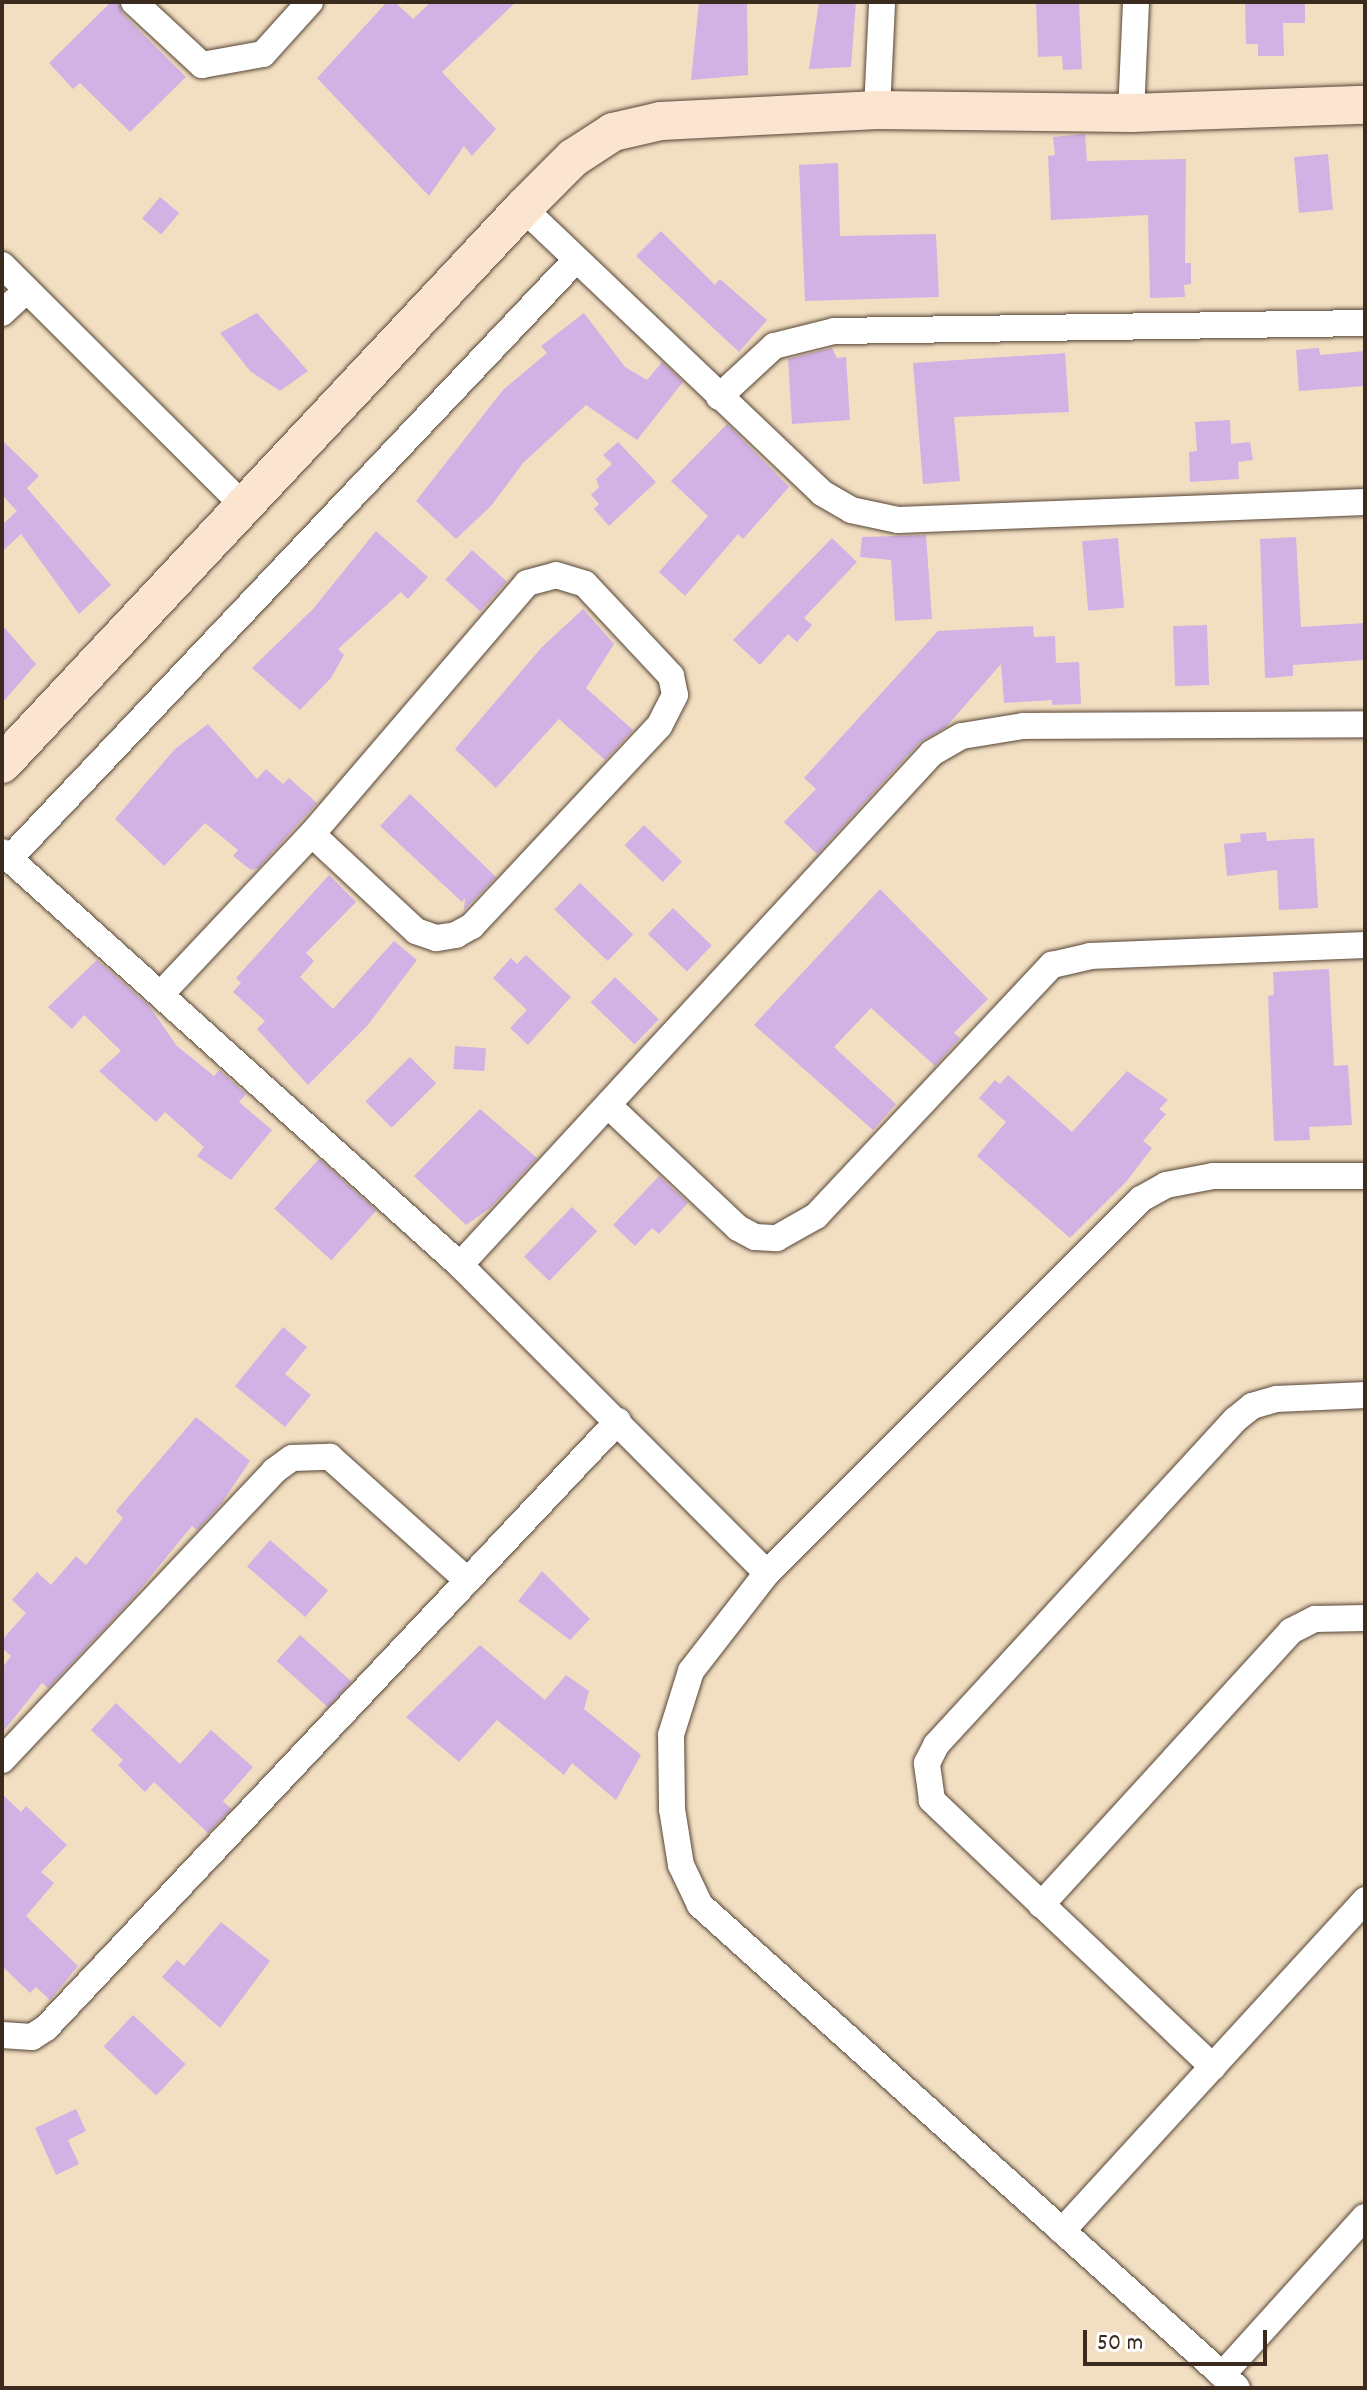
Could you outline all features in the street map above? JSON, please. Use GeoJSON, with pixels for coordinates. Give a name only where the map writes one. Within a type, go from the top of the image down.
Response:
{"type":"FeatureCollection","features":[{"type":"Feature","properties":{"kind":"street"},"geometry":{"type":"LineString","coordinates":[[134,2],[202,65],[263,54],[310,2]]}},
{"type":"Feature","properties":{"kind":"street"},"geometry":{"type":"LineString","coordinates":[[877,110],[882,2]]}},
{"type":"Feature","properties":{"kind":"street"},"geometry":{"type":"LineString","coordinates":[[1131,113],[1136,2]]}},
{"type":"Feature","properties":{"kind":"street"},"geometry":{"type":"LineString","coordinates":[[2,764],[523,208],[573,158],[613,132],[637,123],[877,110],[1131,113],[1365,105]]}},
{"type":"Feature","properties":{"kind":"street"},"geometry":{"type":"LineString","coordinates":[[523,208],[574,262],[822,493],[876,518],[1365,502]]}},
{"type":"Feature","properties":{"kind":"street"},"geometry":{"type":"LineString","coordinates":[[574,262],[6,855],[460,1265],[767,1573]]}},
{"type":"Feature","properties":{"kind":"street"},"geometry":{"type":"LineString","coordinates":[[2,265],[243,505]]}},
{"type":"Feature","properties":{"kind":"street"},"geometry":{"type":"LineString","coordinates":[[2,313],[27,290]]}},
{"type":"Feature","properties":{"kind":"street"},"geometry":{"type":"LineString","coordinates":[[719,397],[774,346],[834,331],[1365,323]]}},
{"type":"Feature","properties":{"kind":"street"},"geometry":{"type":"LineString","coordinates":[[161,994],[312,834],[527,583],[556,575],[585,584],[671,676],[675,695],[659,726],[472,926],[456,935],[436,938],[416,931],[312,834]]}},
{"type":"Feature","properties":{"kind":"street"},"geometry":{"type":"LineString","coordinates":[[460,1265],[610,1107],[932,753],[962,736],[1023,726],[1365,724]]}},
{"type":"Feature","properties":{"kind":"street"},"geometry":{"type":"LineString","coordinates":[[610,1107],[738,1228],[755,1237],[777,1238],[816,1216],[1052,965],[1090,956],[1365,945]]}},
{"type":"Feature","properties":{"kind":"street"},"geometry":{"type":"LineString","coordinates":[[1365,1176],[1213,1176],[1166,1185],[1141,1199],[767,1573],[691,1671],[671,1735],[672,1809],[681,1865],[700,1905],[1229,2381],[1365,2217]]}},
{"type":"Feature","properties":{"kind":"street"},"geometry":{"type":"LineString","coordinates":[[1213,2067],[932,1800],[927,1763],[936,1745],[1236,1419],[1252,1406],[1277,1399],[1365,1395]]}},
{"type":"Feature","properties":{"kind":"street"},"geometry":{"type":"LineString","coordinates":[[2,2035],[32,2037],[46,2028],[465,1578],[618,1421]]}},
{"type":"Feature","properties":{"kind":"street"},"geometry":{"type":"LineString","coordinates":[[2,1760],[274,1471],[292,1458],[330,1457],[465,1578]]}},
{"type":"Feature","properties":{"kind":"street"},"geometry":{"type":"LineString","coordinates":[[1041,1905],[1291,1631],[1315,1619],[1365,1618]]}},
{"type":"Feature","properties":{"kind":"street"},"geometry":{"type":"LineString","coordinates":[[1062,2231],[1365,1900]]}},
{"type":"Feature","properties":{"kind":"building"},"geometry":{"type":"Polygon","coordinates":[[[111,2],[118,2],[123,14],[186,77],[130,132],[80,83],[73,89],[49,63],[111,2]]]}},
{"type":"Feature","properties":{"kind":"building"},"geometry":{"type":"Polygon","coordinates":[[[387,2],[395,2],[413,19],[431,2],[516,2],[442,72],[496,129],[472,156],[464,146],[429,196],[317,78],[387,2]]]}},
{"type":"Feature","properties":{"kind":"building"},"geometry":{"type":"Polygon","coordinates":[[[699,2],[747,2],[748,75],[691,80],[699,2]]]}},
{"type":"Feature","properties":{"kind":"building"},"geometry":{"type":"Polygon","coordinates":[[[819,2],[856,2],[851,67],[809,69],[819,2]]]}},
{"type":"Feature","properties":{"kind":"building"},"geometry":{"type":"Polygon","coordinates":[[[1036,2],[1079,2],[1082,69],[1063,70],[1062,56],[1038,57],[1036,2]]]}},
{"type":"Feature","properties":{"kind":"building"},"geometry":{"type":"Polygon","coordinates":[[[1245,2],[1305,2],[1305,23],[1283,23],[1284,56],[1258,56],[1258,44],[1246,44],[1245,2]]]}},
{"type":"Feature","properties":{"kind":"building"},"geometry":{"type":"Polygon","coordinates":[[[1085,134],[1087,161],[1186,159],[1185,263],[1191,263],[1191,284],[1184,285],[1185,297],[1150,298],[1148,215],[1051,220],[1048,156],[1055,155],[1053,137],[1085,134]]]}},
{"type":"Feature","properties":{"kind":"building"},"geometry":{"type":"Polygon","coordinates":[[[1328,154],[1333,210],[1299,213],[1294,157],[1328,154]]]}},
{"type":"Feature","properties":{"kind":"building"},"geometry":{"type":"Polygon","coordinates":[[[838,163],[840,236],[936,234],[939,297],[805,301],[799,165],[838,163]]]}},
{"type":"Feature","properties":{"kind":"building"},"geometry":{"type":"Polygon","coordinates":[[[160,197],[179,213],[161,235],[142,218],[160,197]]]}},
{"type":"Feature","properties":{"kind":"building"},"geometry":{"type":"Polygon","coordinates":[[[661,231],[715,285],[720,279],[767,320],[739,352],[636,256],[661,231]]]}},
{"type":"Feature","properties":{"kind":"building"},"geometry":{"type":"Polygon","coordinates":[[[257,313],[308,371],[280,391],[250,371],[220,333],[257,313]]]}},
{"type":"Feature","properties":{"kind":"building"},"geometry":{"type":"Polygon","coordinates":[[[584,313],[625,367],[647,380],[662,362],[683,382],[637,440],[586,405],[523,463],[491,506],[456,539],[416,501],[503,390],[547,353],[541,346],[584,313]]]}},
{"type":"Feature","properties":{"kind":"building"},"geometry":{"type":"Polygon","coordinates":[[[832,348],[837,358],[846,357],[850,420],[792,424],[788,359],[832,348]]]}},
{"type":"Feature","properties":{"kind":"building"},"geometry":{"type":"Polygon","coordinates":[[[1319,348],[1320,355],[1365,351],[1365,386],[1299,391],[1296,350],[1319,348]]]}},
{"type":"Feature","properties":{"kind":"building"},"geometry":{"type":"Polygon","coordinates":[[[1065,353],[1069,412],[954,417],[960,481],[923,484],[913,363],[1065,353]]]}},
{"type":"Feature","properties":{"kind":"building"},"geometry":{"type":"Polygon","coordinates":[[[1230,420],[1231,444],[1250,442],[1253,460],[1238,462],[1239,479],[1190,482],[1189,452],[1197,451],[1195,422],[1230,420]]]}},
{"type":"Feature","properties":{"kind":"building"},"geometry":{"type":"Polygon","coordinates":[[[727,424],[789,487],[743,539],[738,534],[685,596],[659,572],[708,516],[671,481],[727,424]]]}},
{"type":"Feature","properties":{"kind":"building"},"geometry":{"type":"Polygon","coordinates":[[[2,440],[39,476],[27,488],[111,585],[79,614],[21,534],[2,552],[2,525],[17,511],[2,495],[2,440]]]}},
{"type":"Feature","properties":{"kind":"building"},"geometry":{"type":"Polygon","coordinates":[[[618,442],[656,482],[609,526],[594,509],[599,504],[591,495],[599,487],[596,479],[612,464],[603,455],[618,442]]]}},
{"type":"Feature","properties":{"kind":"building"},"geometry":{"type":"Polygon","coordinates":[[[376,531],[428,577],[408,599],[401,592],[338,649],[344,655],[331,678],[300,710],[252,668],[313,609],[376,531]]]}},
{"type":"Feature","properties":{"kind":"building"},"geometry":{"type":"Polygon","coordinates":[[[926,535],[932,619],[895,621],[891,560],[860,557],[862,537],[926,535]]]}},
{"type":"Feature","properties":{"kind":"building"},"geometry":{"type":"Polygon","coordinates":[[[1296,537],[1301,627],[1365,623],[1365,660],[1293,665],[1293,676],[1265,678],[1260,539],[1296,537]]]}},
{"type":"Feature","properties":{"kind":"building"},"geometry":{"type":"Polygon","coordinates":[[[832,538],[857,562],[804,618],[812,625],[797,642],[788,634],[760,665],[733,640],[832,538]]]}},
{"type":"Feature","properties":{"kind":"building"},"geometry":{"type":"Polygon","coordinates":[[[1118,538],[1124,608],[1088,611],[1082,541],[1118,538]]]}},
{"type":"Feature","properties":{"kind":"building"},"geometry":{"type":"Polygon","coordinates":[[[472,550],[507,581],[480,611],[445,580],[472,550]]]}},
{"type":"Feature","properties":{"kind":"building"},"geometry":{"type":"Polygon","coordinates":[[[583,609],[614,644],[586,688],[633,730],[605,760],[559,719],[496,788],[455,749],[542,647],[583,609]]]}},
{"type":"Feature","properties":{"kind":"building"},"geometry":{"type":"Polygon","coordinates":[[[2,625],[36,664],[2,703],[2,625]]]}},
{"type":"Feature","properties":{"kind":"building"},"geometry":{"type":"Polygon","coordinates":[[[1207,625],[1209,685],[1175,686],[1173,626],[1207,625]]]}},
{"type":"Feature","properties":{"kind":"building"},"geometry":{"type":"Polygon","coordinates":[[[1033,626],[1034,637],[1055,636],[1056,663],[1079,662],[1081,704],[1052,705],[1052,700],[1004,703],[1001,664],[946,727],[920,742],[817,854],[784,822],[816,789],[804,778],[938,631],[1033,626]]]}},
{"type":"Feature","properties":{"kind":"building"},"geometry":{"type":"Polygon","coordinates":[[[208,724],[257,779],[266,769],[283,784],[289,778],[317,803],[258,868],[251,870],[233,856],[238,850],[205,823],[164,866],[115,819],[175,749],[208,724]]]}},
{"type":"Feature","properties":{"kind":"building"},"geometry":{"type":"Polygon","coordinates":[[[410,794],[496,877],[464,910],[465,898],[462,902],[380,826],[410,794]]]}},
{"type":"Feature","properties":{"kind":"building"},"geometry":{"type":"Polygon","coordinates":[[[644,825],[682,862],[663,882],[625,845],[644,825]]]}},
{"type":"Feature","properties":{"kind":"building"},"geometry":{"type":"Polygon","coordinates":[[[1266,832],[1267,841],[1314,838],[1318,908],[1279,910],[1277,870],[1227,876],[1224,844],[1241,842],[1240,834],[1266,832]]]}},
{"type":"Feature","properties":{"kind":"building"},"geometry":{"type":"Polygon","coordinates":[[[329,875],[356,902],[306,953],[314,961],[300,977],[333,1009],[394,941],[417,960],[367,1026],[308,1085],[257,1029],[265,1021],[233,992],[241,983],[236,978],[329,875]]]}},
{"type":"Feature","properties":{"kind":"building"},"geometry":{"type":"Polygon","coordinates":[[[580,883],[633,934],[608,961],[554,910],[580,883]]]}},
{"type":"Feature","properties":{"kind":"building"},"geometry":{"type":"Polygon","coordinates":[[[880,889],[988,999],[954,1033],[960,1038],[935,1066],[871,1008],[834,1047],[896,1104],[873,1130],[754,1025],[880,889]]]}},
{"type":"Feature","properties":{"kind":"building"},"geometry":{"type":"Polygon","coordinates":[[[673,908],[712,946],[687,971],[648,934],[673,908]]]}},
{"type":"Feature","properties":{"kind":"building"},"geometry":{"type":"Polygon","coordinates":[[[526,955],[571,997],[528,1045],[510,1028],[527,1010],[493,978],[511,958],[517,964],[526,955]]]}},
{"type":"Feature","properties":{"kind":"building"},"geometry":{"type":"Polygon","coordinates":[[[97,960],[149,1006],[177,1046],[214,1076],[219,1070],[246,1094],[239,1102],[272,1130],[231,1180],[197,1156],[204,1147],[165,1112],[156,1122],[99,1071],[121,1051],[84,1015],[72,1029],[48,1007],[97,960]]]}},
{"type":"Feature","properties":{"kind":"building"},"geometry":{"type":"Polygon","coordinates":[[[1329,969],[1334,1066],[1348,1065],[1352,1125],[1309,1127],[1310,1140],[1274,1141],[1268,996],[1274,995],[1273,972],[1329,969]]]}},
{"type":"Feature","properties":{"kind":"building"},"geometry":{"type":"Polygon","coordinates":[[[615,977],[659,1019],[635,1045],[591,1002],[615,977]]]}},
{"type":"Feature","properties":{"kind":"building"},"geometry":{"type":"Polygon","coordinates":[[[455,1046],[486,1048],[484,1071],[453,1069],[455,1046]]]}},
{"type":"Feature","properties":{"kind":"building"},"geometry":{"type":"Polygon","coordinates":[[[410,1057],[436,1083],[392,1128],[365,1102],[410,1057]]]}},
{"type":"Feature","properties":{"kind":"building"},"geometry":{"type":"Polygon","coordinates":[[[1127,1071],[1168,1100],[1159,1109],[1166,1114],[1143,1141],[1152,1148],[1126,1182],[1070,1238],[977,1156],[1006,1122],[979,1098],[995,1080],[1000,1084],[1008,1075],[1072,1132],[1127,1071]]]}},
{"type":"Feature","properties":{"kind":"building"},"geometry":{"type":"Polygon","coordinates":[[[480,1109],[537,1158],[490,1208],[466,1225],[414,1176],[480,1109]]]}},
{"type":"Feature","properties":{"kind":"building"},"geometry":{"type":"Polygon","coordinates":[[[319,1159],[376,1211],[331,1260],[274,1209],[319,1159]]]}},
{"type":"Feature","properties":{"kind":"building"},"geometry":{"type":"Polygon","coordinates":[[[659,1176],[688,1203],[659,1234],[652,1228],[635,1246],[613,1225],[659,1176]]]}},
{"type":"Feature","properties":{"kind":"building"},"geometry":{"type":"Polygon","coordinates":[[[572,1207],[597,1231],[549,1281],[524,1257],[572,1207]]]}},
{"type":"Feature","properties":{"kind":"building"},"geometry":{"type":"Polygon","coordinates":[[[283,1327],[307,1347],[285,1374],[311,1395],[285,1427],[235,1386],[283,1327]]]}},
{"type":"Feature","properties":{"kind":"building"},"geometry":{"type":"Polygon","coordinates":[[[196,1417],[250,1461],[221,1504],[197,1530],[192,1526],[132,1599],[48,1688],[42,1683],[2,1733],[2,1668],[11,1656],[2,1648],[2,1640],[26,1613],[12,1600],[37,1572],[51,1585],[76,1556],[86,1565],[123,1518],[116,1511],[196,1417]]]}},
{"type":"Feature","properties":{"kind":"building"},"geometry":{"type":"Polygon","coordinates":[[[270,1540],[328,1591],[305,1617],[247,1566],[270,1540]]]}},
{"type":"Feature","properties":{"kind":"building"},"geometry":{"type":"Polygon","coordinates":[[[542,1571],[590,1619],[570,1640],[518,1601],[542,1571]]]}},
{"type":"Feature","properties":{"kind":"building"},"geometry":{"type":"Polygon","coordinates":[[[300,1635],[351,1681],[328,1707],[277,1661],[300,1635]]]}},
{"type":"Feature","properties":{"kind":"building"},"geometry":{"type":"Polygon","coordinates":[[[480,1645],[545,1700],[566,1675],[589,1691],[584,1709],[641,1755],[616,1800],[572,1763],[564,1775],[497,1720],[459,1762],[406,1717],[480,1645]]]}},
{"type":"Feature","properties":{"kind":"building"},"geometry":{"type":"Polygon","coordinates":[[[116,1703],[180,1764],[211,1730],[253,1767],[223,1801],[231,1809],[208,1833],[154,1782],[145,1792],[118,1765],[123,1760],[91,1730],[116,1703]]]}},
{"type":"Feature","properties":{"kind":"building"},"geometry":{"type":"Polygon","coordinates":[[[2,1794],[21,1812],[26,1806],[67,1845],[41,1872],[54,1883],[26,1916],[78,1966],[50,2000],[36,1987],[30,1993],[2,1966],[2,1794]]]}},
{"type":"Feature","properties":{"kind":"building"},"geometry":{"type":"Polygon","coordinates":[[[221,1922],[270,1961],[220,2028],[162,1977],[177,1960],[184,1966],[221,1922]]]}},
{"type":"Feature","properties":{"kind":"building"},"geometry":{"type":"Polygon","coordinates":[[[133,2015],[186,2064],[156,2096],[104,2046],[133,2015]]]}},
{"type":"Feature","properties":{"kind":"building"},"geometry":{"type":"Polygon","coordinates":[[[76,2109],[86,2131],[68,2140],[79,2164],[56,2175],[35,2128],[76,2109]]]}}]}
